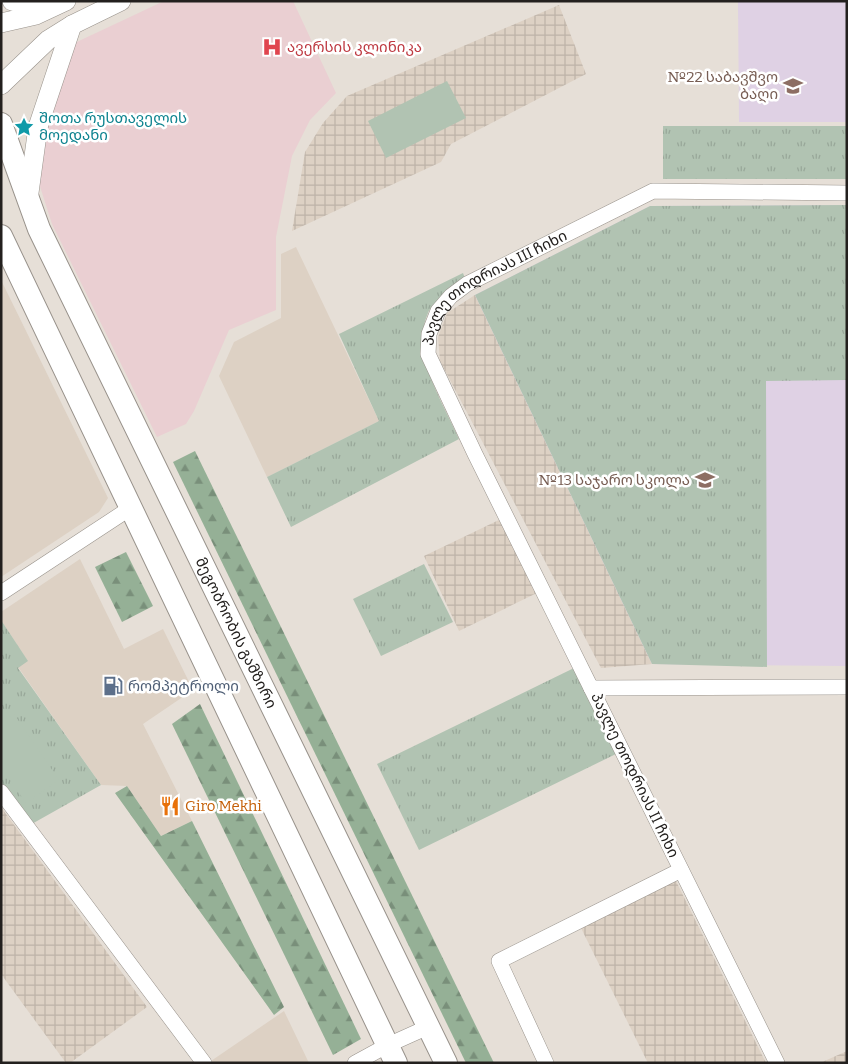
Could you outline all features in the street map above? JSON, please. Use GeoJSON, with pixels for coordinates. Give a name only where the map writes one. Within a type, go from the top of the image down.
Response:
{"type":"FeatureCollection","features":[{"type":"Feature","properties":{"kind":"main road"},"geometry":{"type":"LineString","coordinates":[[1,124],[28,202]]}},
{"type":"Feature","properties":{"kind":"main road","name":"მეგობრობის გამზირი"},"geometry":{"type":"LineString","coordinates":[[28,202],[39,229],[446,1063]]}},
{"type":"Feature","properties":{"kind":"main road"},"geometry":{"type":"LineString","coordinates":[[3,239],[392,1054]]}},
{"type":"Feature","properties":{"kind":"street"},"geometry":{"type":"LineString","coordinates":[[12,1],[33,6],[64,2]]}},
{"type":"Feature","properties":{"kind":"street"},"geometry":{"type":"LineString","coordinates":[[1,85],[48,40],[72,25],[121,1]]}},
{"type":"Feature","properties":{"kind":"street"},"geometry":{"type":"LineString","coordinates":[[1,23],[36,15],[64,2]]}},
{"type":"Feature","properties":{"kind":"street"},"geometry":{"type":"LineString","coordinates":[[28,202],[38,127],[72,25]]}},
{"type":"Feature","properties":{"kind":"street","name":"პავლე თოდრიას III ჩიხი"},"geometry":{"type":"LineString","coordinates":[[591,688],[428,354],[429,334],[438,311],[451,296],[468,284],[654,191],[847,193]]}},
{"type":"Feature","properties":{"kind":"street"},"geometry":{"type":"LineString","coordinates":[[1,593],[132,507]]}},
{"type":"Feature","properties":{"kind":"street","name":"პავლე თოდრიას II ჩიხი"},"geometry":{"type":"LineString","coordinates":[[777,1063],[591,688],[847,687]]}},
{"type":"Feature","properties":{"kind":"street"},"geometry":{"type":"LineString","coordinates":[[1,792],[204,1063]]}},
{"type":"Feature","properties":{"kind":"street"},"geometry":{"type":"LineString","coordinates":[[546,1063],[499,960],[681,870]]}},
{"type":"Feature","properties":{"kind":"street"},"geometry":{"type":"LineString","coordinates":[[355,1063],[392,1054],[428,1027]]}},
{"type":"Feature","properties":{"kind":"shaded area"},"geometry":{"type":"Polygon","coordinates":[[[164,1],[293,1],[336,93],[310,120],[292,156],[276,237],[276,310],[229,330],[194,411],[186,424],[157,437],[52,224],[37,177],[64,48],[164,1]]]}},
{"type":"Feature","properties":{"kind":"shaded area","name":"№22 საბავშვო ბაღი"},"geometry":{"type":"Polygon","coordinates":[[[738,1],[847,1],[847,122],[739,122],[738,1]]]}},
{"type":"Feature","properties":{"kind":"shaded area"},"geometry":{"type":"Polygon","coordinates":[[[559,5],[586,74],[451,144],[441,162],[292,231],[305,152],[323,123],[347,96],[559,5]]]}},
{"type":"Feature","properties":{"kind":"shaded area","name":"№13 საჯარო სკოლა"},"geometry":{"type":"Polygon","coordinates":[[[847,205],[847,666],[652,664],[475,295],[650,206],[847,205]]]}},
{"type":"Feature","properties":{"kind":"shaded area"},"geometry":{"type":"Polygon","coordinates":[[[296,247],[379,421],[267,477],[219,376],[234,342],[281,318],[281,254],[296,247]]]}},
{"type":"Feature","properties":{"kind":"shaded area"},"geometry":{"type":"Polygon","coordinates":[[[1,280],[108,498],[99,512],[1,577],[1,280]]]}},
{"type":"Feature","properties":{"kind":"shaded area"},"geometry":{"type":"Polygon","coordinates":[[[475,295],[652,664],[601,668],[440,361],[438,337],[447,313],[475,295]]]}},
{"type":"Feature","properties":{"kind":"shaded area"},"geometry":{"type":"Polygon","coordinates":[[[503,518],[539,592],[459,631],[424,556],[503,518]]]}},
{"type":"Feature","properties":{"kind":"shaded area"},"geometry":{"type":"Polygon","coordinates":[[[80,559],[124,649],[163,629],[193,690],[143,724],[192,821],[161,836],[127,786],[101,785],[18,667],[27,660],[1,620],[1,612],[80,559]]]}},
{"type":"Feature","properties":{"kind":"shaded area"},"geometry":{"type":"Polygon","coordinates":[[[1,807],[147,1007],[70,1063],[66,1063],[1,974],[1,807]]]}},
{"type":"Feature","properties":{"kind":"shaded area"},"geometry":{"type":"Polygon","coordinates":[[[674,877],[766,1063],[648,1063],[579,924],[674,877]]]}},
{"type":"Feature","properties":{"kind":"shaded area"},"geometry":{"type":"Polygon","coordinates":[[[284,1011],[309,1063],[208,1063],[284,1011]]]}},
{"type":"Feature","properties":{"kind":"shaded area"},"geometry":{"type":"Polygon","coordinates":[[[847,1051],[847,1063],[820,1063],[847,1051]]]}},
{"type":"Feature","properties":{"kind":"green space"},"geometry":{"type":"Polygon","coordinates":[[[447,81],[466,118],[386,158],[368,121],[447,81]]]}},
{"type":"Feature","properties":{"kind":"green space"},"geometry":{"type":"Polygon","coordinates":[[[663,126],[847,126],[847,179],[663,179],[663,126]]]}},
{"type":"Feature","properties":{"kind":"green space","name":"№13 საჯარო სკოლა"},"geometry":{"type":"Polygon","coordinates":[[[847,205],[847,380],[766,381],[767,667],[652,664],[475,295],[650,206],[847,205]]]}},
{"type":"Feature","properties":{"kind":"green space"},"geometry":{"type":"Polygon","coordinates":[[[463,273],[466,281],[430,309],[424,328],[423,344],[426,361],[437,393],[459,439],[291,527],[267,477],[379,421],[339,334],[463,273]]]}},
{"type":"Feature","properties":{"kind":"green space"},"geometry":{"type":"Polygon","coordinates":[[[195,451],[494,1063],[466,1063],[173,462],[195,451]]]}},
{"type":"Feature","properties":{"kind":"green space"},"geometry":{"type":"Polygon","coordinates":[[[126,552],[153,606],[122,622],[95,567],[126,552]]]}},
{"type":"Feature","properties":{"kind":"green space"},"geometry":{"type":"Polygon","coordinates":[[[424,564],[453,622],[381,656],[353,599],[424,564]]]}},
{"type":"Feature","properties":{"kind":"green space"},"geometry":{"type":"Polygon","coordinates":[[[1,620],[28,661],[18,668],[101,785],[30,825],[1,786],[1,620]]]}},
{"type":"Feature","properties":{"kind":"green space"},"geometry":{"type":"Polygon","coordinates":[[[574,668],[616,754],[419,850],[377,764],[574,668]]]}},
{"type":"Feature","properties":{"kind":"green space"},"geometry":{"type":"Polygon","coordinates":[[[200,704],[361,1039],[333,1055],[172,724],[200,704]]]}},
{"type":"Feature","properties":{"kind":"green space"},"geometry":{"type":"Polygon","coordinates":[[[14,714],[59,780],[26,803],[1,767],[1,723],[14,714]]]}},
{"type":"Feature","properties":{"kind":"green space"},"geometry":{"type":"Polygon","coordinates":[[[127,786],[161,836],[192,821],[284,1007],[274,1015],[115,793],[127,786]]]}},
{"type":"Feature","properties":{"kind":"place","name":"ავერსის კლინიკა"},"geometry":{"type":"Point","coordinates":[272,47]}},
{"type":"Feature","properties":{"kind":"place","name":"№22 საბავშვო ბაღი"},"geometry":{"type":"Point","coordinates":[793,86]}},
{"type":"Feature","properties":{"kind":"place","name":"შოთა რუსთაველის მოედანი"},"geometry":{"type":"Point","coordinates":[24,127]}},
{"type":"Feature","properties":{"kind":"place","name":"№13 საჯარო სკოლა"},"geometry":{"type":"Point","coordinates":[705,480]}},
{"type":"Feature","properties":{"kind":"place","name":"რომპეტროლი"},"geometry":{"type":"Point","coordinates":[113,686]}},
{"type":"Feature","properties":{"kind":"place","name":"Giro Mekhi"},"geometry":{"type":"Point","coordinates":[170,806]}}]}
